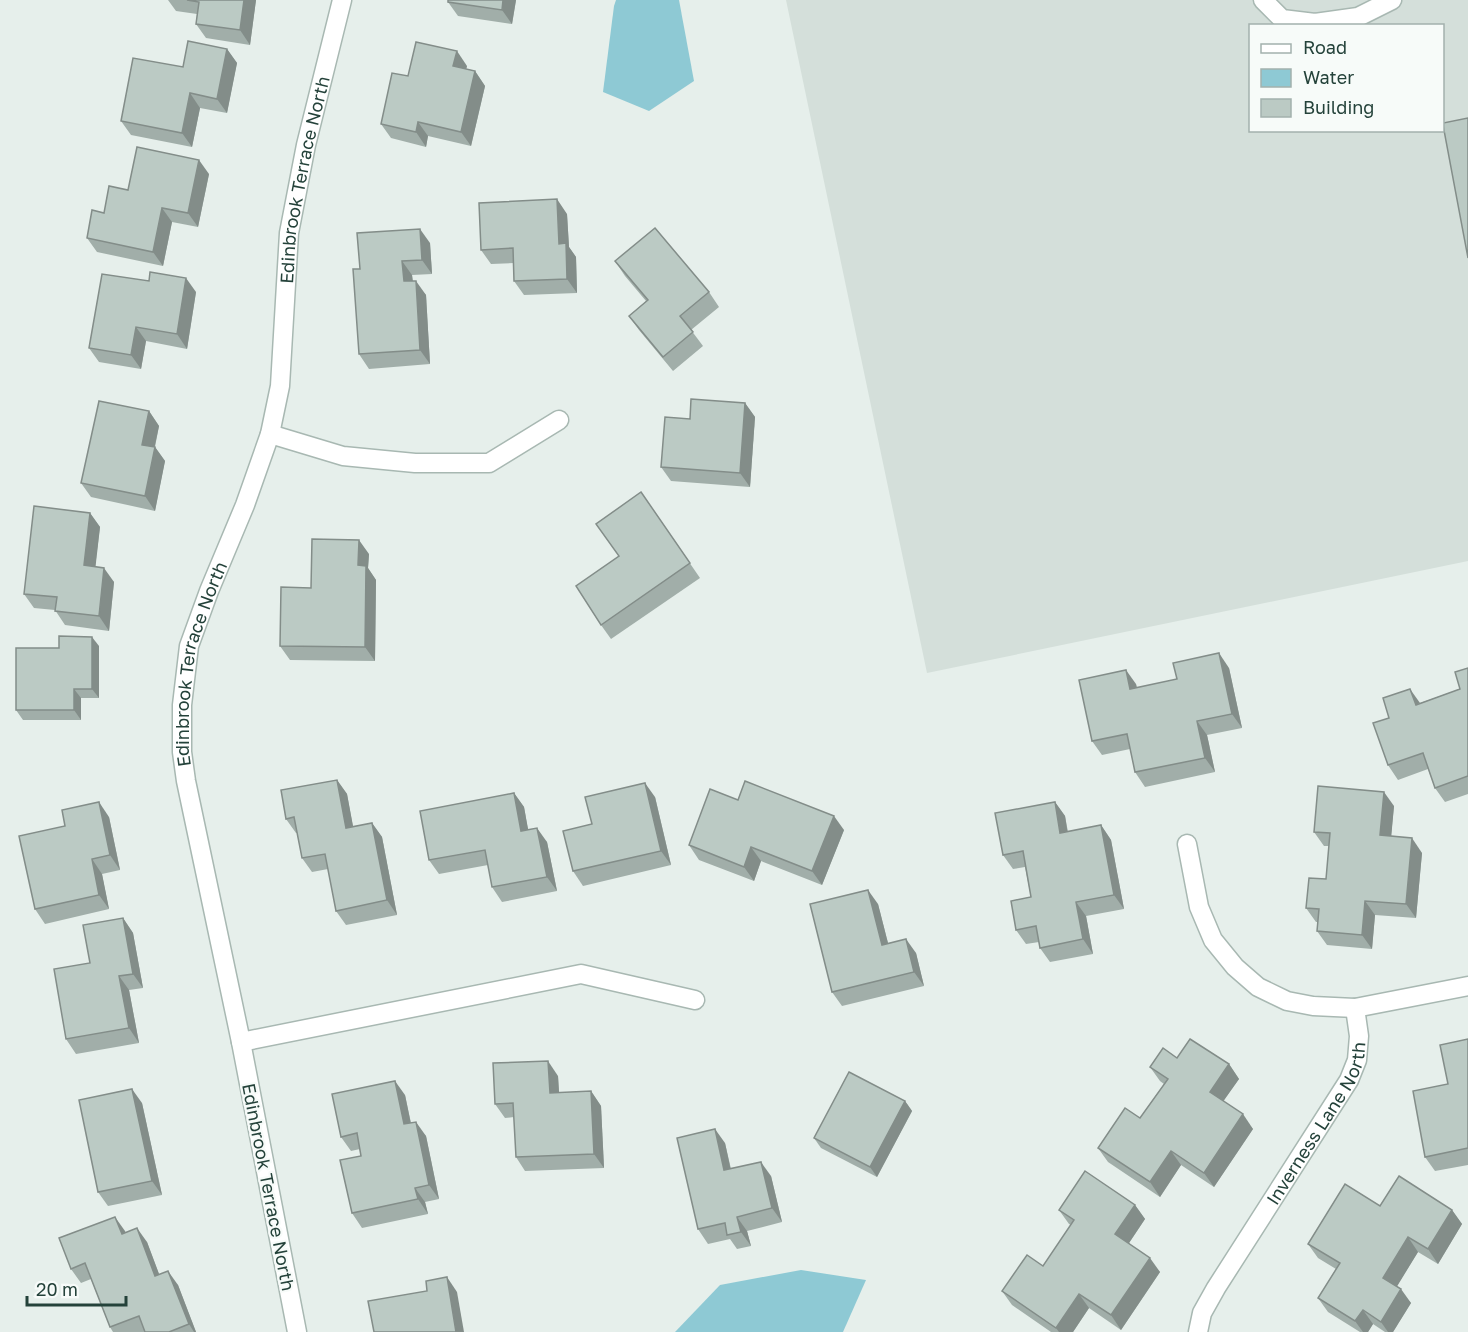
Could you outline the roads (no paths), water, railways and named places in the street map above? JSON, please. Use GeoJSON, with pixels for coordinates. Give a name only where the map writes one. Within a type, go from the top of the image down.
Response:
{"type":"FeatureCollection","features":[{"type":"Feature","properties":{"kind":"street","name":"Edinbrook Terrace North"},"geometry":{"type":"LineString","coordinates":[[297,1332],[241,1042],[186,781],[182,752],[182,705],[189,646],[245,505],[270,434],[280,386],[289,233],[306,145],[342,0]]}},
{"type":"Feature","properties":{"kind":"street"},"geometry":{"type":"LineString","coordinates":[[1263,0],[1282,19],[1315,22],[1358,17],[1392,0]]}},
{"type":"Feature","properties":{"kind":"street"},"geometry":{"type":"LineString","coordinates":[[270,434],[343,456],[415,463],[489,464],[559,420]]}},
{"type":"Feature","properties":{"kind":"street"},"geometry":{"type":"LineString","coordinates":[[1187,844],[1198,907],[1213,940],[1235,967],[1258,987],[1287,1000],[1314,1006],[1355,1008],[1468,986]]}},
{"type":"Feature","properties":{"kind":"street"},"geometry":{"type":"LineString","coordinates":[[241,1042],[581,974],[695,1000]]}},
{"type":"Feature","properties":{"kind":"street","name":"Inverness Lane North"},"geometry":{"type":"LineString","coordinates":[[1198,1332],[1202,1313],[1216,1288],[1349,1080],[1358,1052],[1359,1036],[1355,1008]]}},
{"type":"Feature","properties":{"kind":"water"},"geometry":{"type":"Polygon","coordinates":[[[616,0],[679,0],[694,81],[649,111],[603,92],[616,0]]]}},
{"type":"Feature","properties":{"kind":"water"},"geometry":{"type":"Polygon","coordinates":[[[801,1270],[866,1280],[843,1332],[675,1332],[720,1285],[801,1270]]]}}]}
